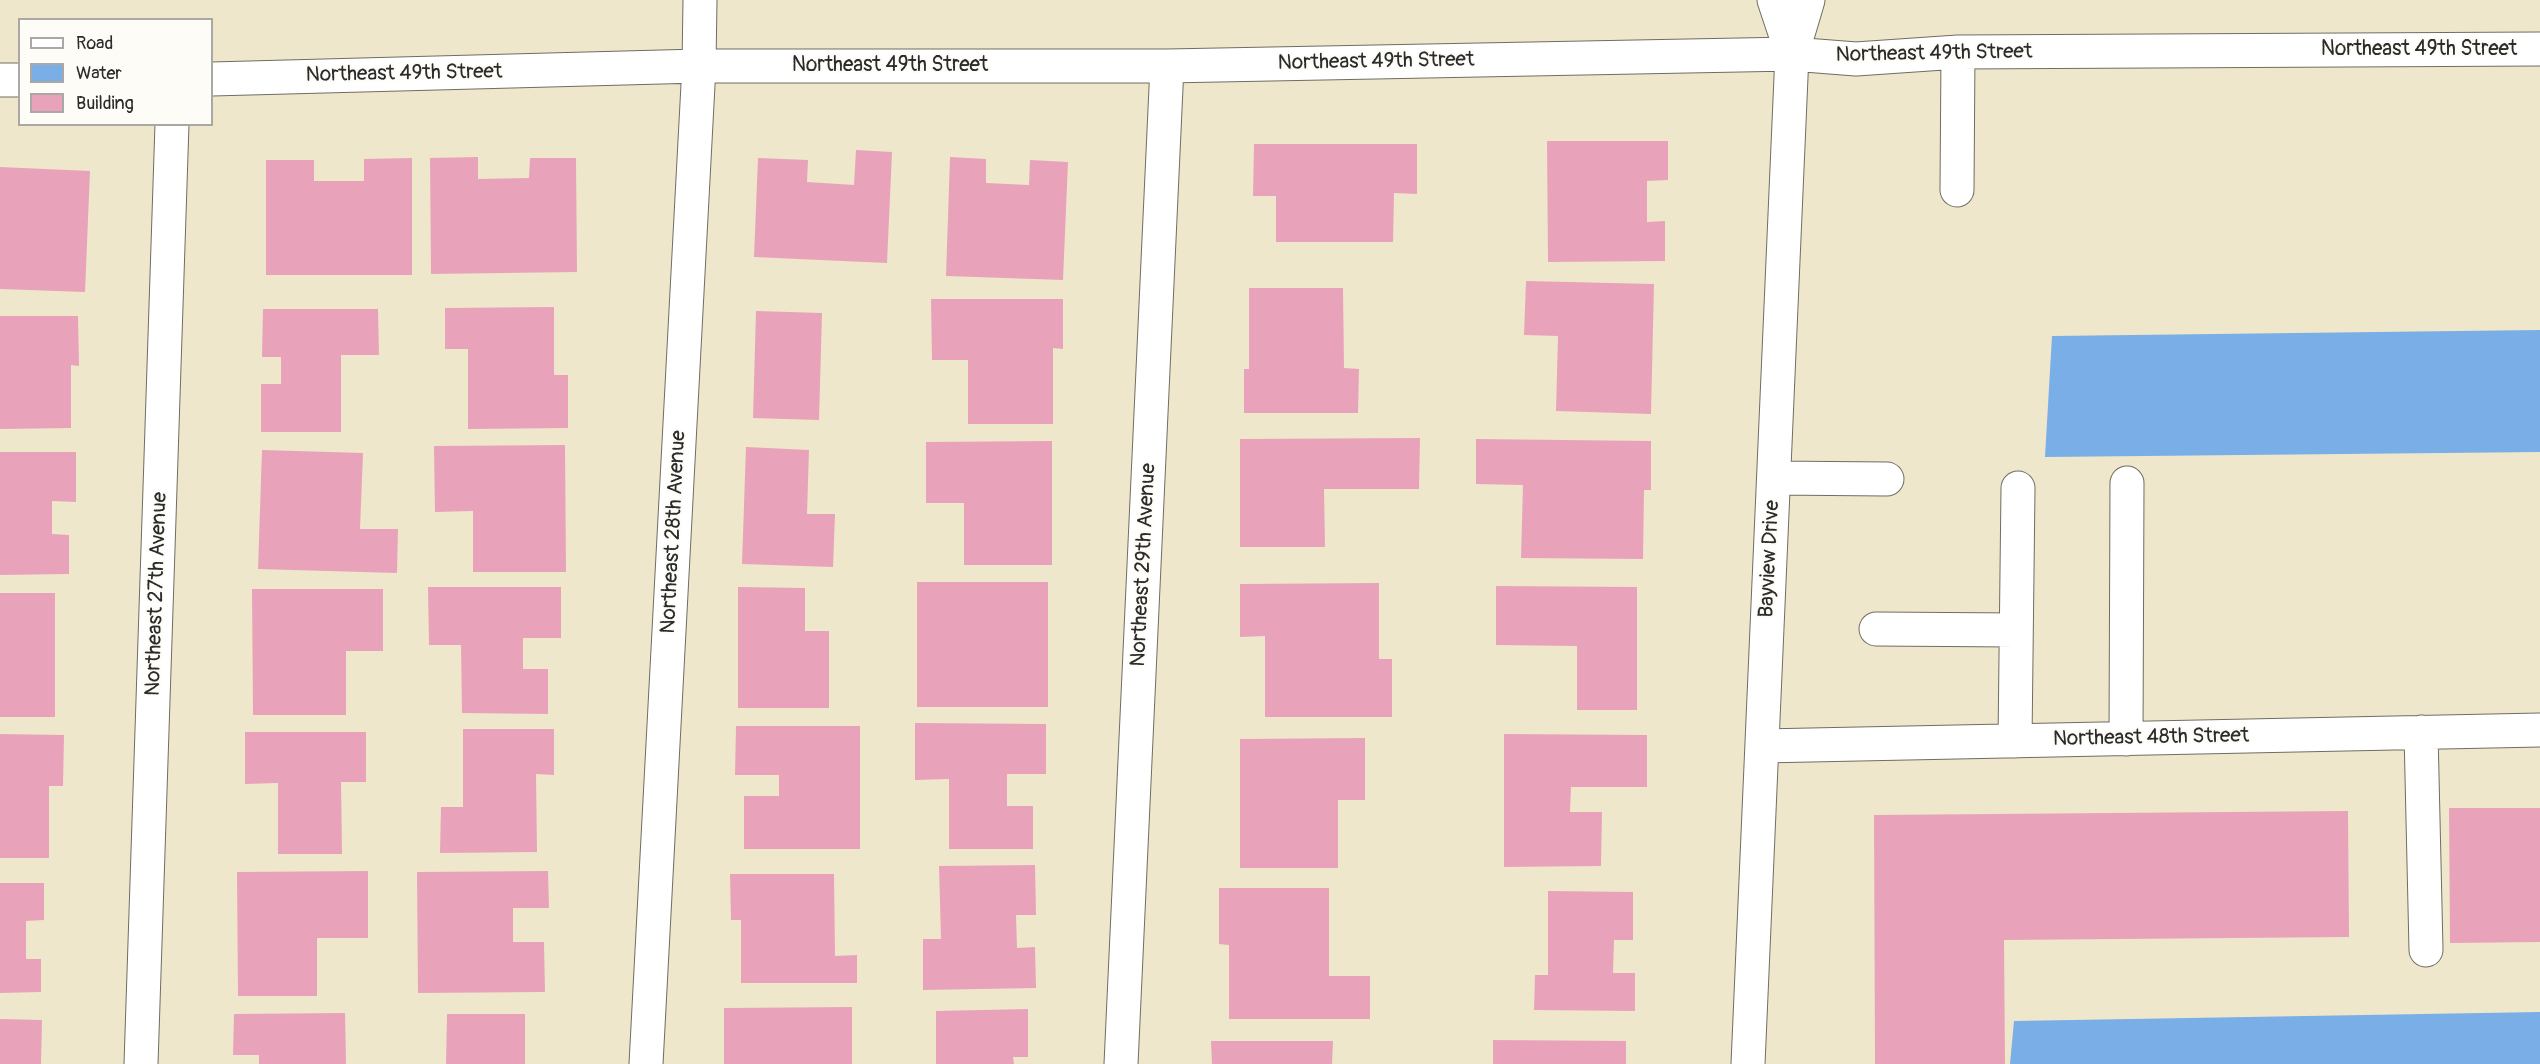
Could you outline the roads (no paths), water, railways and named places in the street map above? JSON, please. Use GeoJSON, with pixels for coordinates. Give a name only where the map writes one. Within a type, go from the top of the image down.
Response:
{"type":"FeatureCollection","features":[{"type":"Feature","properties":{"kind":"street","name":"Northeast 28th Avenue"},"geometry":{"type":"LineString","coordinates":[[646,1064],[699,66],[700,0]]}},
{"type":"Feature","properties":{"kind":"street","name":"Bayview Drive"},"geometry":{"type":"LineString","coordinates":[[1774,0],[1792,54]]}},
{"type":"Feature","properties":{"kind":"street","name":"Bayview Drive"},"geometry":{"type":"LineString","coordinates":[[1748,1064],[1792,54],[1808,0]]}},
{"type":"Feature","properties":{"kind":"street","name":"Northeast 49th Street"},"geometry":{"type":"LineString","coordinates":[[213,79],[699,66],[1167,66],[1792,54],[1856,59],[1958,52],[2540,49]]}},
{"type":"Feature","properties":{"kind":"street"},"geometry":{"type":"LineString","coordinates":[[1957,190],[1958,52]]}},
{"type":"Feature","properties":{"kind":"street","name":"Northeast 29th Avenue"},"geometry":{"type":"LineString","coordinates":[[1121,1064],[1167,66]]}},
{"type":"Feature","properties":{"kind":"street"},"geometry":{"type":"LineString","coordinates":[[0,80],[18,80]]}},
{"type":"Feature","properties":{"kind":"street","name":"Northeast 27th Avenue"},"geometry":{"type":"LineString","coordinates":[[141,1064],[172,126]]}},
{"type":"Feature","properties":{"kind":"street"},"geometry":{"type":"LineString","coordinates":[[1774,478],[1887,479]]}},
{"type":"Feature","properties":{"kind":"street"},"geometry":{"type":"LineString","coordinates":[[2126,739],[2127,483]]}},
{"type":"Feature","properties":{"kind":"street"},"geometry":{"type":"LineString","coordinates":[[2014,741],[2018,488]]}},
{"type":"Feature","properties":{"kind":"street"},"geometry":{"type":"LineString","coordinates":[[1876,629],[2016,630]]}},
{"type":"Feature","properties":{"kind":"street","name":"Northeast 48th Street"},"geometry":{"type":"LineString","coordinates":[[1762,746],[2540,730]]}},
{"type":"Feature","properties":{"kind":"street"},"geometry":{"type":"LineString","coordinates":[[2421,732],[2426,950]]}},
{"type":"Feature","properties":{"kind":"water"},"geometry":{"type":"Polygon","coordinates":[[[2540,330],[2540,452],[2045,457],[2052,336],[2540,330]]]}},
{"type":"Feature","properties":{"kind":"water"},"geometry":{"type":"Polygon","coordinates":[[[2540,1012],[2540,1064],[2010,1064],[2014,1021],[2540,1012]]]}}]}
